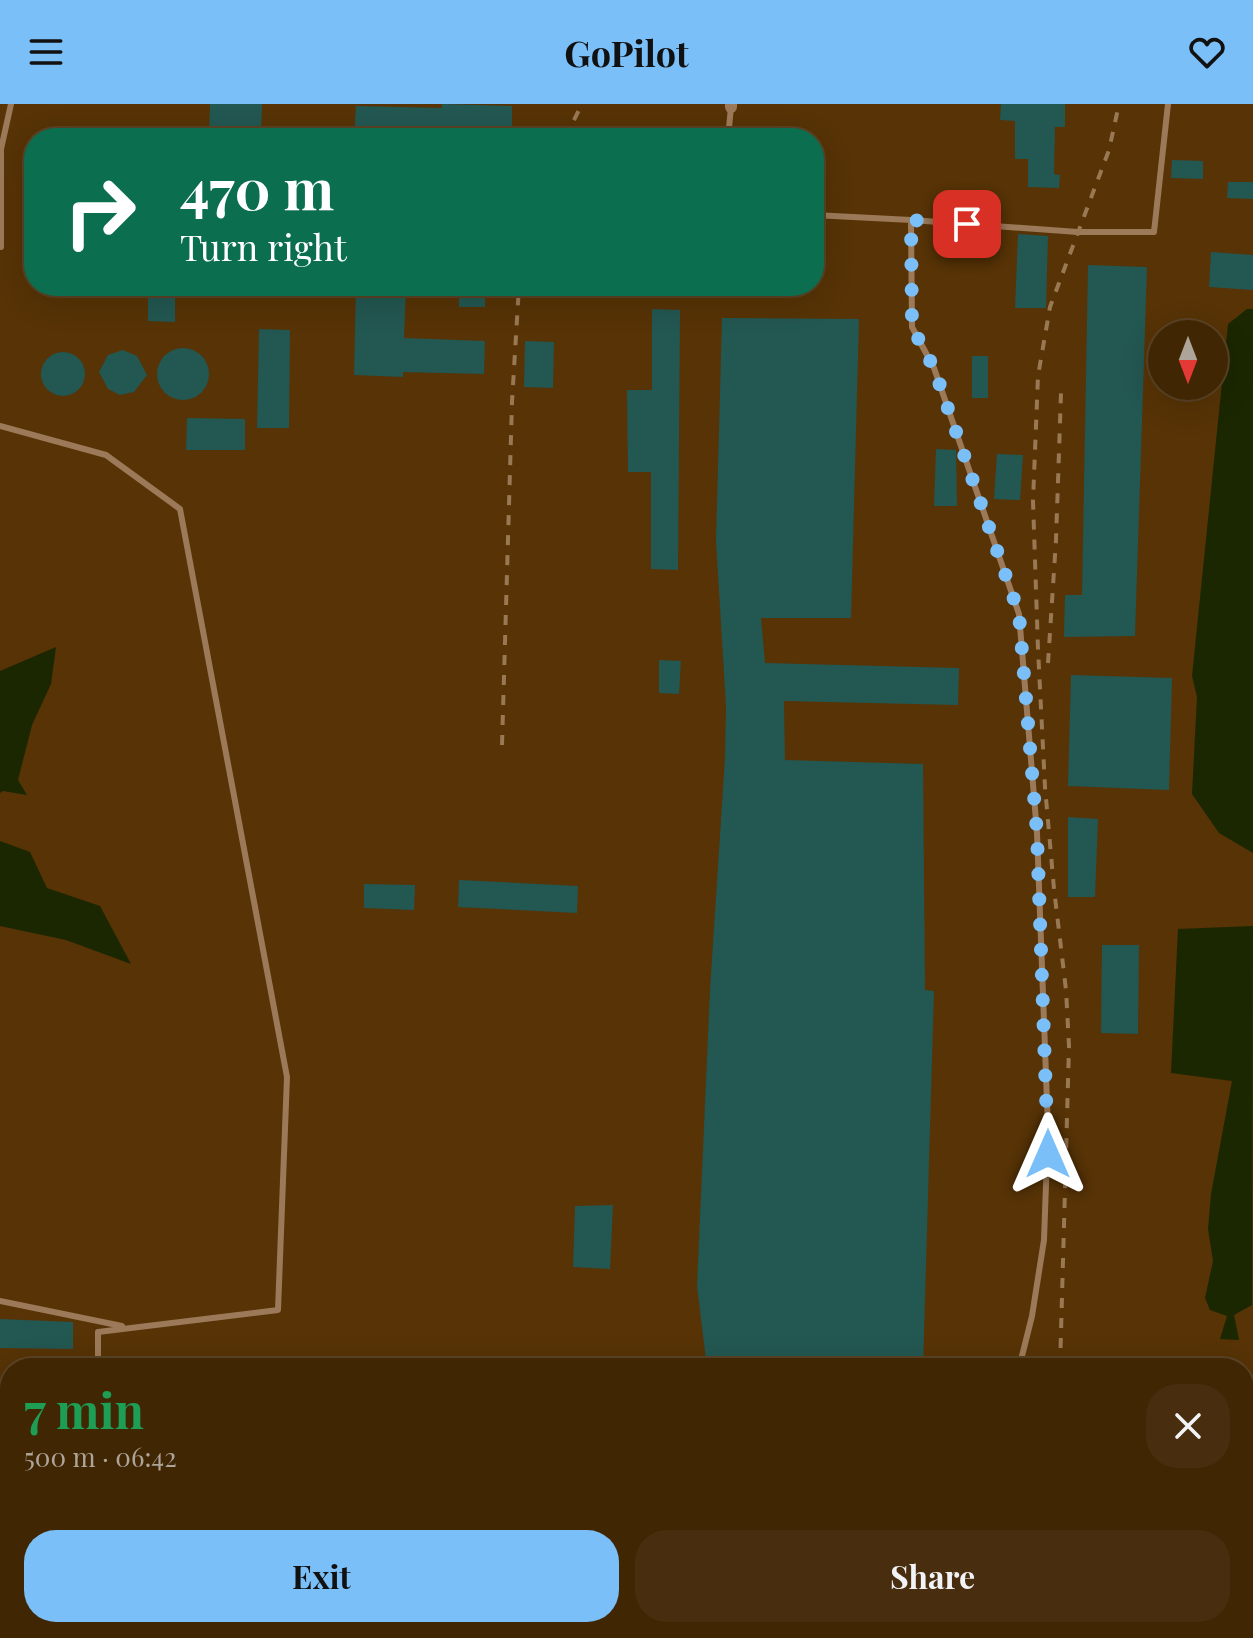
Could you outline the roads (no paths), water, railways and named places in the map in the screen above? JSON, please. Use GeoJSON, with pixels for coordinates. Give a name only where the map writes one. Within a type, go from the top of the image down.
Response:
{"type":"FeatureCollection","features":[{"type":"Feature","properties":{"kind":"lane"},"geometry":{"type":"LineString","coordinates":[[1,247],[1,149],[11,104]]}},
{"type":"Feature","properties":{"kind":"lane"},"geometry":{"type":"LineString","coordinates":[[824,216],[1078,232],[1154,232],[1168,104]]}},
{"type":"Feature","properties":{"kind":"lane"},"geometry":{"type":"LineString","coordinates":[[729,128],[731,106]]}},
{"type":"Feature","properties":{"kind":"lane"},"geometry":{"type":"LineString","coordinates":[[911,220],[912,327],[934,368],[1019,614],[1037,833],[1048,1129],[1042,1254],[1022,1358]]}},
{"type":"Feature","properties":{"kind":"lane"},"geometry":{"type":"LineString","coordinates":[[0,426],[106,455],[180,509],[287,1077],[278,1310],[98,1332],[98,1358]]}},
{"type":"Feature","properties":{"kind":"lane"},"geometry":{"type":"LineString","coordinates":[[0,1301],[127,1327]]}},
{"type":"Feature","properties":{"kind":"railway"},"geometry":{"type":"LineString","coordinates":[[570,128],[582,104]]}},
{"type":"Feature","properties":{"kind":"railway"},"geometry":{"type":"LineString","coordinates":[[1060,1358],[1069,1046],[1045,787],[1038,649],[1033,501],[1038,376],[1050,307],[1109,150],[1119,104]]}},
{"type":"Feature","properties":{"kind":"railway"},"geometry":{"type":"LineString","coordinates":[[502,745],[512,402],[518,296]]}},
{"type":"Feature","properties":{"kind":"railway"},"geometry":{"type":"LineString","coordinates":[[1048,663],[1061,393]]}}]}
